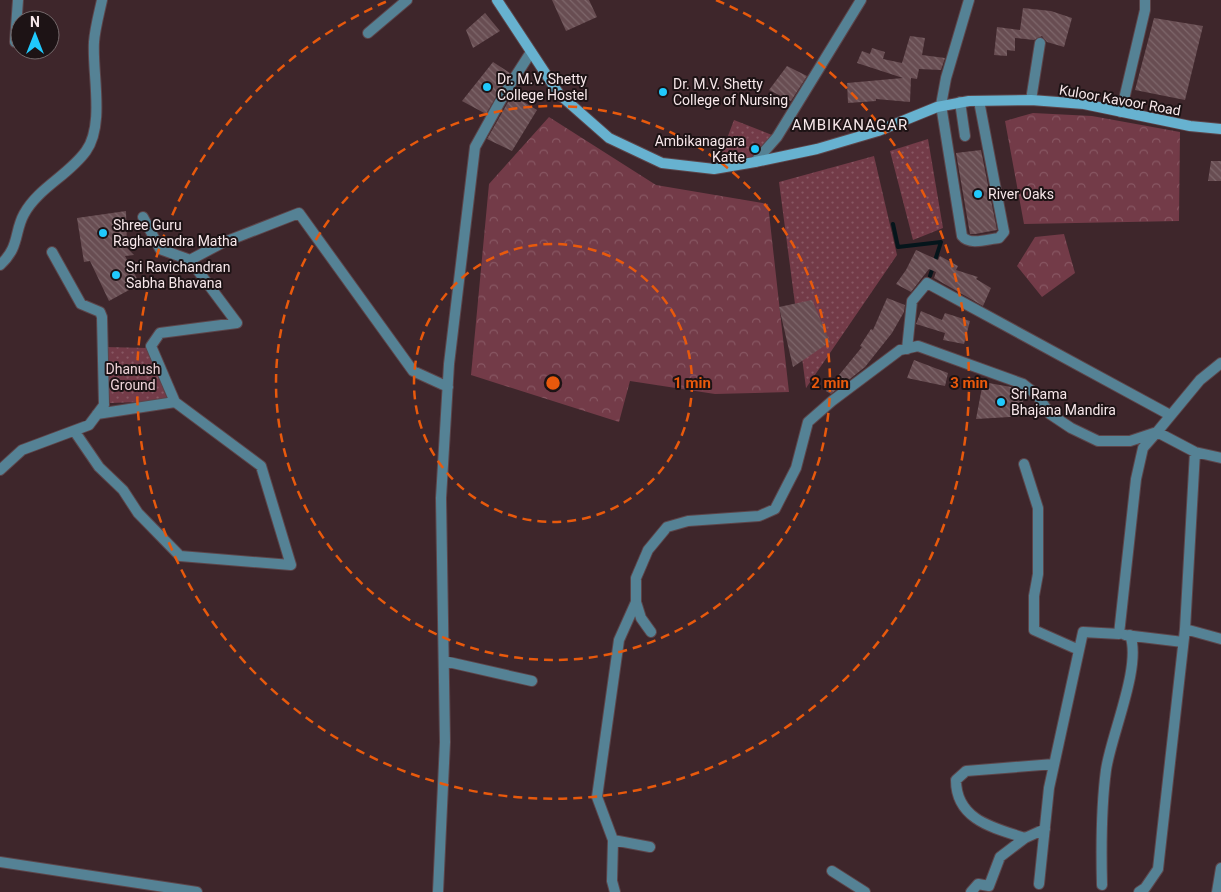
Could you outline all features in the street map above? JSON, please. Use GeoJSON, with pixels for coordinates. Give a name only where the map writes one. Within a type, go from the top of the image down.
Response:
{"type":"FeatureCollection","features":[{"type":"Feature","properties":{"kind":"main road","name":"Kuloor Kavoor Road"},"geometry":{"type":"LineString","coordinates":[[498,0],[559,94],[609,138],[662,163],[714,169],[755,162],[817,149],[878,131],[941,105],[960,102],[1031,100],[1084,104],[1190,126],[1221,129]]}},
{"type":"Feature","properties":{"kind":"street"},"geometry":{"type":"LineString","coordinates":[[0,265],[7,259],[17,240],[24,214],[41,193],[68,171],[86,151],[94,138],[94,41],[102,0]]}},
{"type":"Feature","properties":{"kind":"street"},"geometry":{"type":"LineString","coordinates":[[368,34],[407,0]]}},
{"type":"Feature","properties":{"kind":"street"},"geometry":{"type":"LineString","coordinates":[[755,162],[777,137],[861,0]]}},
{"type":"Feature","properties":{"kind":"street"},"geometry":{"type":"LineString","coordinates":[[969,0],[946,78],[941,105],[962,236],[972,242],[1002,237],[1004,232],[979,101]]}},
{"type":"Feature","properties":{"kind":"street"},"geometry":{"type":"LineString","coordinates":[[1121,112],[1145,10],[1145,0]]}},
{"type":"Feature","properties":{"kind":"street"},"geometry":{"type":"LineString","coordinates":[[1031,100],[1040,43]]}},
{"type":"Feature","properties":{"kind":"street"},"geometry":{"type":"LineString","coordinates":[[438,892],[445,742],[441,498],[448,387],[475,147],[506,91],[531,52]]}},
{"type":"Feature","properties":{"kind":"street"},"geometry":{"type":"LineString","coordinates":[[960,102],[964,136]]}},
{"type":"Feature","properties":{"kind":"street"},"geometry":{"type":"LineString","coordinates":[[190,260],[222,243],[299,213],[413,371],[448,387]]}},
{"type":"Feature","properties":{"kind":"street"},"geometry":{"type":"LineString","coordinates":[[75,432],[99,467],[123,490],[138,513],[180,556],[291,565],[261,466],[175,402],[151,346],[160,333],[237,323],[190,260],[160,249],[142,217]]}},
{"type":"Feature","properties":{"kind":"street"},"geometry":{"type":"LineString","coordinates":[[0,470],[22,450],[75,432],[89,425],[104,404],[102,318],[100,312],[81,304],[52,252]]}},
{"type":"Feature","properties":{"kind":"street"},"geometry":{"type":"LineString","coordinates":[[907,348],[912,301],[927,283],[1170,415]]}},
{"type":"Feature","properties":{"kind":"street"},"geometry":{"type":"LineString","coordinates":[[651,632],[641,618],[636,602],[636,578],[648,550],[667,527],[688,521],[759,516],[774,509],[796,468],[808,422],[832,400],[900,350],[918,346],[1023,384],[1037,395],[1050,414],[1071,428],[1098,441],[1130,441],[1157,432],[1195,452],[1221,458]]}},
{"type":"Feature","properties":{"kind":"street"},"geometry":{"type":"LineString","coordinates":[[1102,885],[1101,839],[1106,768],[1131,671],[1134,646],[1124,635],[1136,479],[1143,448],[1200,380],[1221,364]]}},
{"type":"Feature","properties":{"kind":"street"},"geometry":{"type":"LineString","coordinates":[[97,414],[175,402]]}},
{"type":"Feature","properties":{"kind":"street"},"geometry":{"type":"LineString","coordinates":[[1139,892],[1146,888],[1158,869],[1185,629],[1195,452]]}},
{"type":"Feature","properties":{"kind":"street"},"geometry":{"type":"LineString","coordinates":[[1024,464],[1038,508],[1038,574],[1034,596],[1034,630],[1079,650]]}},
{"type":"Feature","properties":{"kind":"street"},"geometry":{"type":"LineString","coordinates":[[615,892],[612,881],[613,840],[597,797],[619,640],[636,602]]}},
{"type":"Feature","properties":{"kind":"street"},"geometry":{"type":"LineString","coordinates":[[1185,629],[1221,639]]}},
{"type":"Feature","properties":{"kind":"street"},"geometry":{"type":"LineString","coordinates":[[1039,884],[1054,764],[1083,632],[1183,642]]}},
{"type":"Feature","properties":{"kind":"street"},"geometry":{"type":"LineString","coordinates":[[444,662],[532,681]]}},
{"type":"Feature","properties":{"kind":"street"},"geometry":{"type":"LineString","coordinates":[[1025,838],[989,827],[974,818],[956,794],[956,780],[966,771],[1054,764]]}},
{"type":"Feature","properties":{"kind":"street"},"geometry":{"type":"LineString","coordinates":[[971,892],[978,884],[988,889],[1000,857],[1025,838],[1045,829]]}},
{"type":"Feature","properties":{"kind":"street"},"geometry":{"type":"LineString","coordinates":[[613,840],[650,847]]}},
{"type":"Feature","properties":{"kind":"street"},"geometry":{"type":"LineString","coordinates":[[0,862],[197,892]]}},
{"type":"Feature","properties":{"kind":"street"},"geometry":{"type":"LineString","coordinates":[[1217,892],[1221,868]]}},
{"type":"Feature","properties":{"kind":"street"},"geometry":{"type":"LineString","coordinates":[[832,872],[865,892]]}},
{"type":"Feature","properties":{"kind":"green space"},"geometry":{"type":"Polygon","coordinates":[[[1033,113],[1092,116],[1180,132],[1179,221],[1024,224],[1005,121],[1033,113]]]}},
{"type":"Feature","properties":{"kind":"green space"},"geometry":{"type":"Polygon","coordinates":[[[549,117],[656,185],[768,204],[789,392],[715,394],[630,381],[619,422],[471,375],[489,184],[549,117]]]}},
{"type":"Feature","properties":{"kind":"green space"},"geometry":{"type":"Polygon","coordinates":[[[734,120],[777,137],[755,157],[717,165],[734,120]]]}},
{"type":"Feature","properties":{"kind":"green space"},"geometry":{"type":"Polygon","coordinates":[[[928,139],[943,228],[913,240],[890,151],[928,139]]]}},
{"type":"Feature","properties":{"kind":"green space"},"geometry":{"type":"Polygon","coordinates":[[[874,156],[897,255],[806,388],[779,182],[874,156]]]}},
{"type":"Feature","properties":{"kind":"green space"},"geometry":{"type":"Polygon","coordinates":[[[1064,234],[1075,273],[1042,297],[1017,266],[1035,237],[1064,234]]]}},
{"type":"Feature","properties":{"kind":"green space","name":"Dhanush Ground"},"geometry":{"type":"Polygon","coordinates":[[[104,347],[148,348],[168,401],[110,403],[104,347]]]}},
{"type":"Feature","properties":{"kind":"building"},"geometry":{"type":"Polygon","coordinates":[[[552,0],[589,0],[597,17],[566,31],[552,0]]]}},
{"type":"Feature","properties":{"kind":"building"},"geometry":{"type":"Polygon","coordinates":[[[1023,8],[1051,11],[1072,18],[1064,47],[1047,42],[1042,36],[1034,40],[1015,38],[1015,51],[1007,50],[1007,56],[994,55],[997,27],[1020,30],[1023,8]]]}},
{"type":"Feature","properties":{"kind":"building"},"geometry":{"type":"Polygon","coordinates":[[[485,13],[500,31],[473,48],[466,30],[485,13]]]}},
{"type":"Feature","properties":{"kind":"building"},"geometry":{"type":"Polygon","coordinates":[[[1154,18],[1203,26],[1185,100],[1135,90],[1154,18]]]}},
{"type":"Feature","properties":{"kind":"building"},"geometry":{"type":"Polygon","coordinates":[[[910,36],[925,38],[922,55],[945,58],[941,70],[919,69],[917,79],[911,78],[910,102],[876,99],[876,101],[848,103],[847,83],[903,78],[857,63],[862,51],[870,54],[872,48],[885,52],[883,59],[902,63],[910,36]]]}},
{"type":"Feature","properties":{"kind":"building","name":"Dr. M.V. Shetty College Hostel"},"geometry":{"type":"Polygon","coordinates":[[[493,62],[510,73],[486,114],[462,101],[493,62]]]}},
{"type":"Feature","properties":{"kind":"building"},"geometry":{"type":"Polygon","coordinates":[[[787,66],[807,76],[791,101],[769,90],[787,66]]]}},
{"type":"Feature","properties":{"kind":"building"},"geometry":{"type":"Polygon","coordinates":[[[512,95],[537,110],[512,151],[487,139],[512,95]]]}},
{"type":"Feature","properties":{"kind":"building","name":"River Oaks"},"geometry":{"type":"Polygon","coordinates":[[[981,150],[997,230],[970,234],[956,153],[981,150]]]}},
{"type":"Feature","properties":{"kind":"building"},"geometry":{"type":"Polygon","coordinates":[[[1211,161],[1221,161],[1221,181],[1208,181],[1211,161]]]}},
{"type":"Feature","properties":{"kind":"building","name":"Shree Guru Raghavendra Matha"},"geometry":{"type":"Polygon","coordinates":[[[126,211],[127,248],[134,255],[125,256],[140,284],[109,301],[90,261],[84,262],[77,218],[126,211]]]}},
{"type":"Feature","properties":{"kind":"building"},"geometry":{"type":"Polygon","coordinates":[[[916,250],[938,260],[940,256],[958,266],[956,270],[978,277],[976,279],[991,288],[983,306],[934,278],[936,272],[929,269],[911,292],[896,284],[906,270],[916,250]]]}},
{"type":"Feature","properties":{"kind":"building"},"geometry":{"type":"Polygon","coordinates":[[[887,298],[905,305],[904,312],[892,333],[865,367],[831,394],[826,391],[862,347],[860,346],[871,329],[873,330],[887,298]]]}},
{"type":"Feature","properties":{"kind":"building"},"geometry":{"type":"Polygon","coordinates":[[[812,300],[830,342],[793,367],[779,307],[812,300]]]}},
{"type":"Feature","properties":{"kind":"building"},"geometry":{"type":"Polygon","coordinates":[[[921,311],[942,320],[945,313],[970,321],[964,344],[943,340],[945,333],[916,324],[921,311]]]}},
{"type":"Feature","properties":{"kind":"building"},"geometry":{"type":"Polygon","coordinates":[[[914,360],[948,373],[945,386],[907,378],[914,360]]]}},
{"type":"Feature","properties":{"kind":"building","name":"Sri Rama Bhajana Mandira"},"geometry":{"type":"Polygon","coordinates":[[[983,382],[1011,387],[1021,391],[1026,416],[976,419],[983,382]]]}},
{"type":"Feature","properties":{"kind":"waterway"},"geometry":{"type":"LineString","coordinates":[[893,224],[898,247],[941,242],[930,276]]}},
{"type":"Feature","properties":{"kind":"place","name":"Dr. M.V. Shetty College Hostel"},"geometry":{"type":"Point","coordinates":[487,87]}},
{"type":"Feature","properties":{"kind":"place","name":"Dr. M.V. Shetty College of Nursing"},"geometry":{"type":"Point","coordinates":[663,92]}},
{"type":"Feature","properties":{"kind":"place","name":"Ambikanagara Katte"},"geometry":{"type":"Point","coordinates":[755,149]}},
{"type":"Feature","properties":{"kind":"place","name":"River Oaks"},"geometry":{"type":"Point","coordinates":[978,194]}},
{"type":"Feature","properties":{"kind":"place","name":"Shree Guru Raghavendra Matha"},"geometry":{"type":"Point","coordinates":[103,233]}},
{"type":"Feature","properties":{"kind":"place","name":"Sri Ravichandran Sabha Bhavana"},"geometry":{"type":"Point","coordinates":[116,275]}},
{"type":"Feature","properties":{"kind":"place","name":"Sri Rama Bhajana Mandira"},"geometry":{"type":"Point","coordinates":[1001,402]}},
{"type":"Feature","properties":{"kind":"district","name":"AMBIKANAGAR"},"geometry":{"type":"Point","coordinates":[850,125]}}]}
